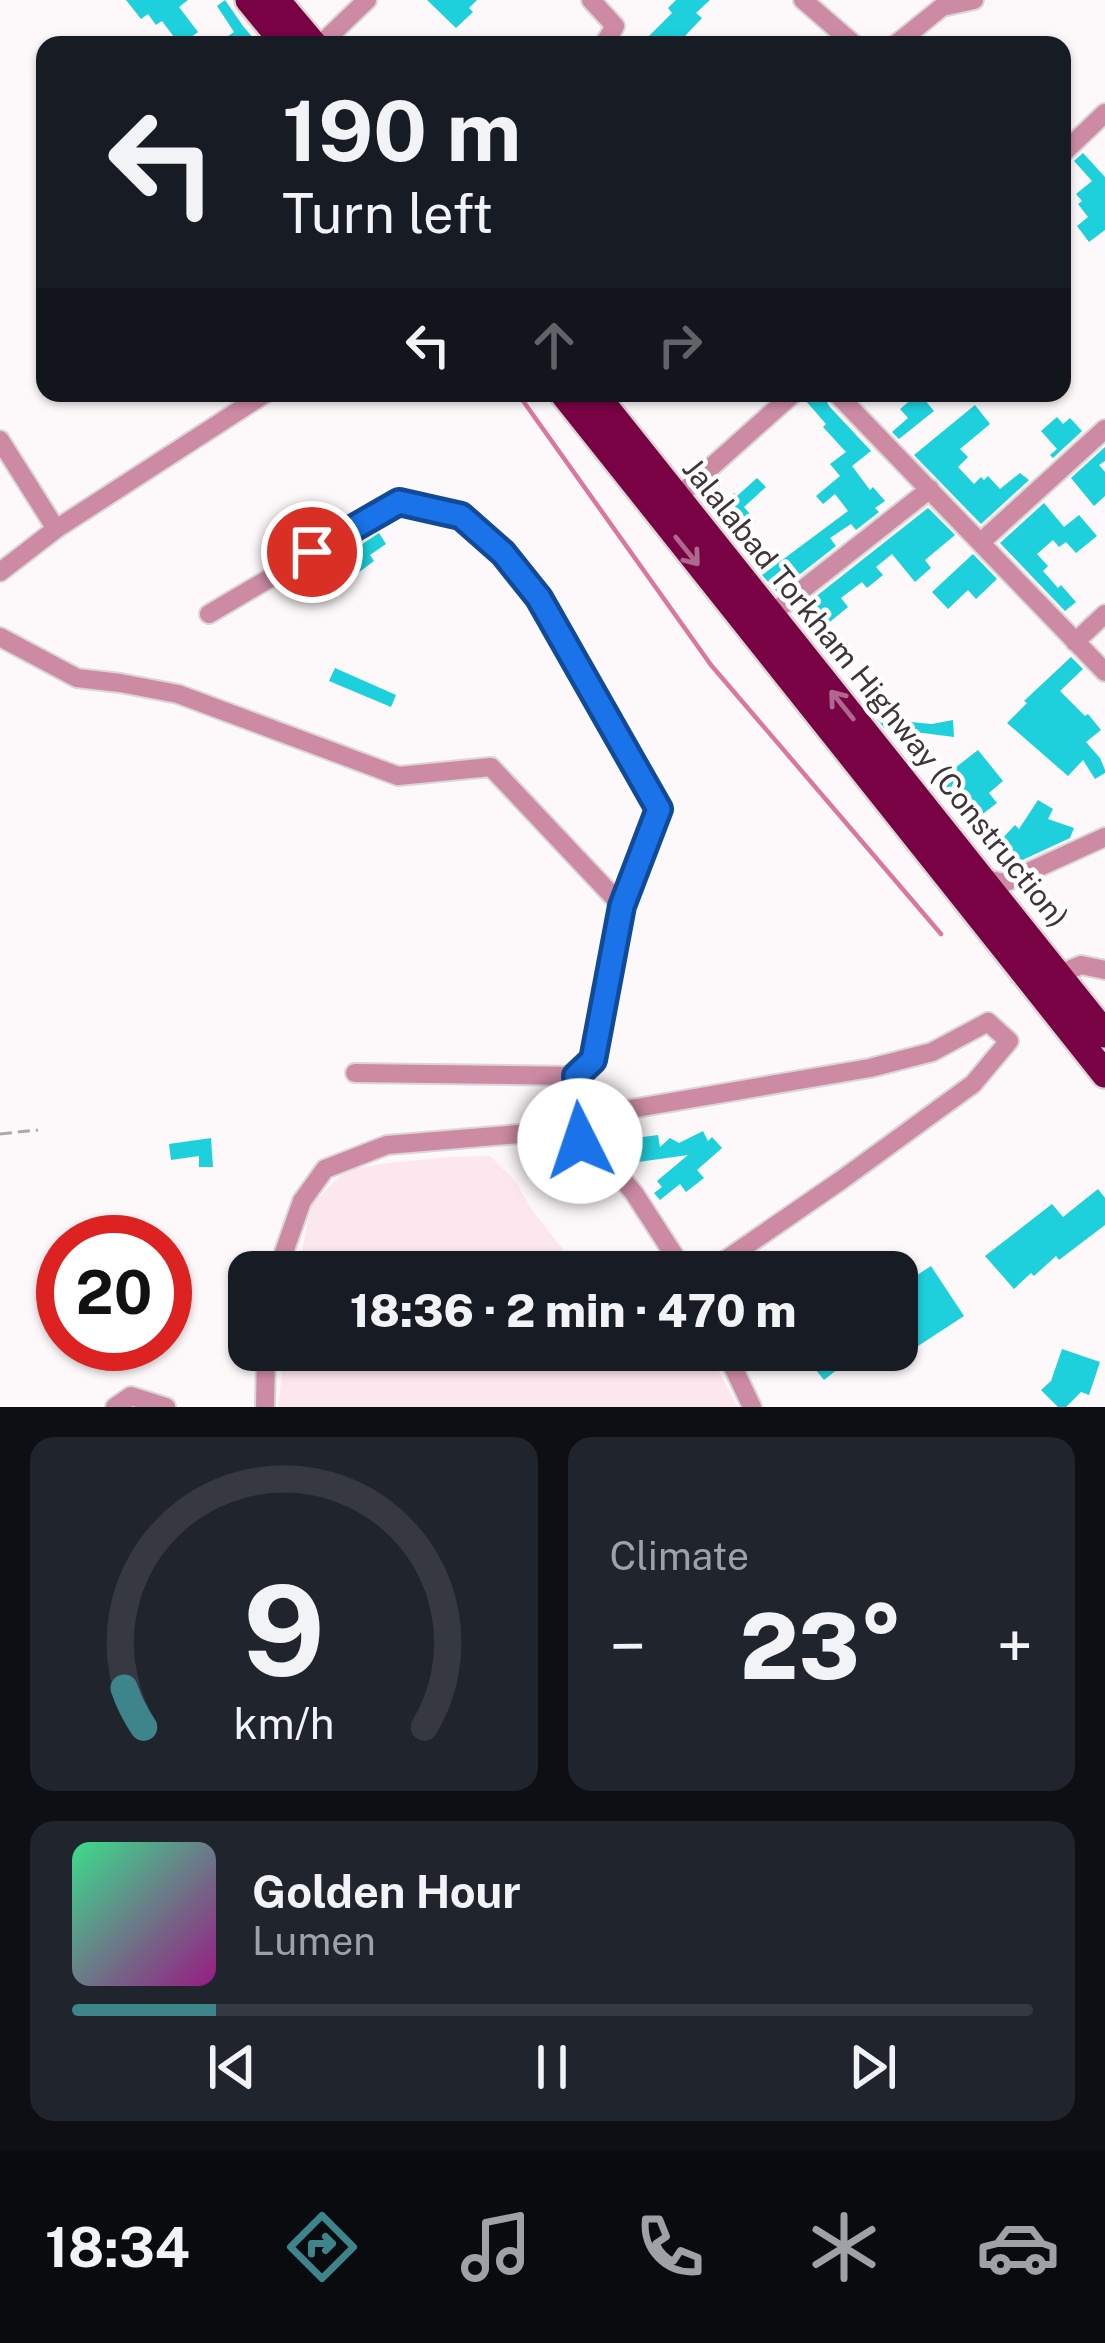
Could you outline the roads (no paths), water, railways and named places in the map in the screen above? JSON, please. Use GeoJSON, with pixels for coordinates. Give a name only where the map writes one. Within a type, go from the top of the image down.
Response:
{"type":"FeatureCollection","features":[{"type":"Feature","properties":{"kind":"highway"},"geometry":{"type":"LineString","coordinates":[[250,0],[279,36]]}},
{"type":"Feature","properties":{"kind":"highway"},"geometry":{"type":"LineString","coordinates":[[276,0],[309,36]]}},
{"type":"Feature","properties":{"kind":"highway"},"geometry":{"type":"LineString","coordinates":[[570,402],[668,506],[761,623],[924,846],[974,888],[1013,957],[1046,979],[1105,1074]]}},
{"type":"Feature","properties":{"kind":"highway","name":"Jalalabad Torkham Highway (Construction)"},"geometry":{"type":"LineString","coordinates":[[600,402],[668,506]]}},
{"type":"Feature","properties":{"kind":"highway","name":"Jalalabad Torkham Highway (Construction)"},"geometry":{"type":"LineString","coordinates":[[761,623],[915,796],[974,888],[1046,979],[1105,1034]]}},
{"type":"Feature","properties":{"kind":"highway"},"geometry":{"type":"LineString","coordinates":[[915,796],[924,846]]}},
{"type":"Feature","properties":{"kind":"street"},"geometry":{"type":"LineString","coordinates":[[327,36],[368,0]]}},
{"type":"Feature","properties":{"kind":"street"},"geometry":{"type":"LineString","coordinates":[[591,0],[615,26],[609,36]]}},
{"type":"Feature","properties":{"kind":"street"},"geometry":{"type":"LineString","coordinates":[[803,0],[844,36]]}},
{"type":"Feature","properties":{"kind":"street"},"geometry":{"type":"LineString","coordinates":[[906,36],[942,7],[974,0]]}},
{"type":"Feature","properties":{"kind":"street"},"geometry":{"type":"LineString","coordinates":[[1071,145],[1105,113]]}},
{"type":"Feature","properties":{"kind":"street"},"geometry":{"type":"LineString","coordinates":[[0,572],[56,529],[252,402]]}},
{"type":"Feature","properties":{"kind":"street"},"geometry":{"type":"LineString","coordinates":[[668,506],[784,402]]}},
{"type":"Feature","properties":{"kind":"street"},"geometry":{"type":"LineString","coordinates":[[845,402],[1105,672]]}},
{"type":"Feature","properties":{"kind":"street"},"geometry":{"type":"LineString","coordinates":[[981,542],[1105,429]]}},
{"type":"Feature","properties":{"kind":"street"},"geometry":{"type":"LineString","coordinates":[[0,440],[56,529]]}},
{"type":"Feature","properties":{"kind":"street"},"geometry":{"type":"LineString","coordinates":[[761,623],[930,489]]}},
{"type":"Feature","properties":{"kind":"street"},"geometry":{"type":"LineString","coordinates":[[209,614],[399,502],[461,516],[503,553],[539,598],[659,809],[622,906],[593,1060],[576,1076],[355,1073]]}},
{"type":"Feature","properties":{"kind":"street"},"geometry":{"type":"LineString","coordinates":[[1075,642],[1105,614]]}},
{"type":"Feature","properties":{"kind":"street"},"geometry":{"type":"LineString","coordinates":[[0,637],[77,678],[178,694],[398,776],[491,767],[622,906]]}},
{"type":"Feature","properties":{"kind":"street"},"geometry":{"type":"LineString","coordinates":[[974,888],[1004,883],[1105,837]]}},
{"type":"Feature","properties":{"kind":"street"},"geometry":{"type":"LineString","coordinates":[[1046,979],[1081,965],[1105,970]]}},
{"type":"Feature","properties":{"kind":"street"},"geometry":{"type":"LineString","coordinates":[[587,1143],[613,1112],[870,1068],[932,1052],[988,1022],[1009,1041],[973,1084],[738,1251]]}},
{"type":"Feature","properties":{"kind":"street"},"geometry":{"type":"LineString","coordinates":[[576,1076],[587,1143]]}},
{"type":"Feature","properties":{"kind":"street"},"geometry":{"type":"LineString","coordinates":[[285,1251],[302,1201],[325,1169],[387,1144],[554,1131],[587,1143],[634,1193],[671,1251]]}},
{"type":"Feature","properties":{"kind":"street"},"geometry":{"type":"LineString","coordinates":[[265,1407],[266,1371]]}},
{"type":"Feature","properties":{"kind":"street"},"geometry":{"type":"LineString","coordinates":[[734,1371],[752,1407]]}},
{"type":"Feature","properties":{"kind":"street"},"geometry":{"type":"LineString","coordinates":[[115,1407],[131,1396],[166,1407]]}},
{"type":"Feature","properties":{"kind":"waterway"},"geometry":{"type":"LineString","coordinates":[[524,402],[711,665],[941,934]]}}]}
